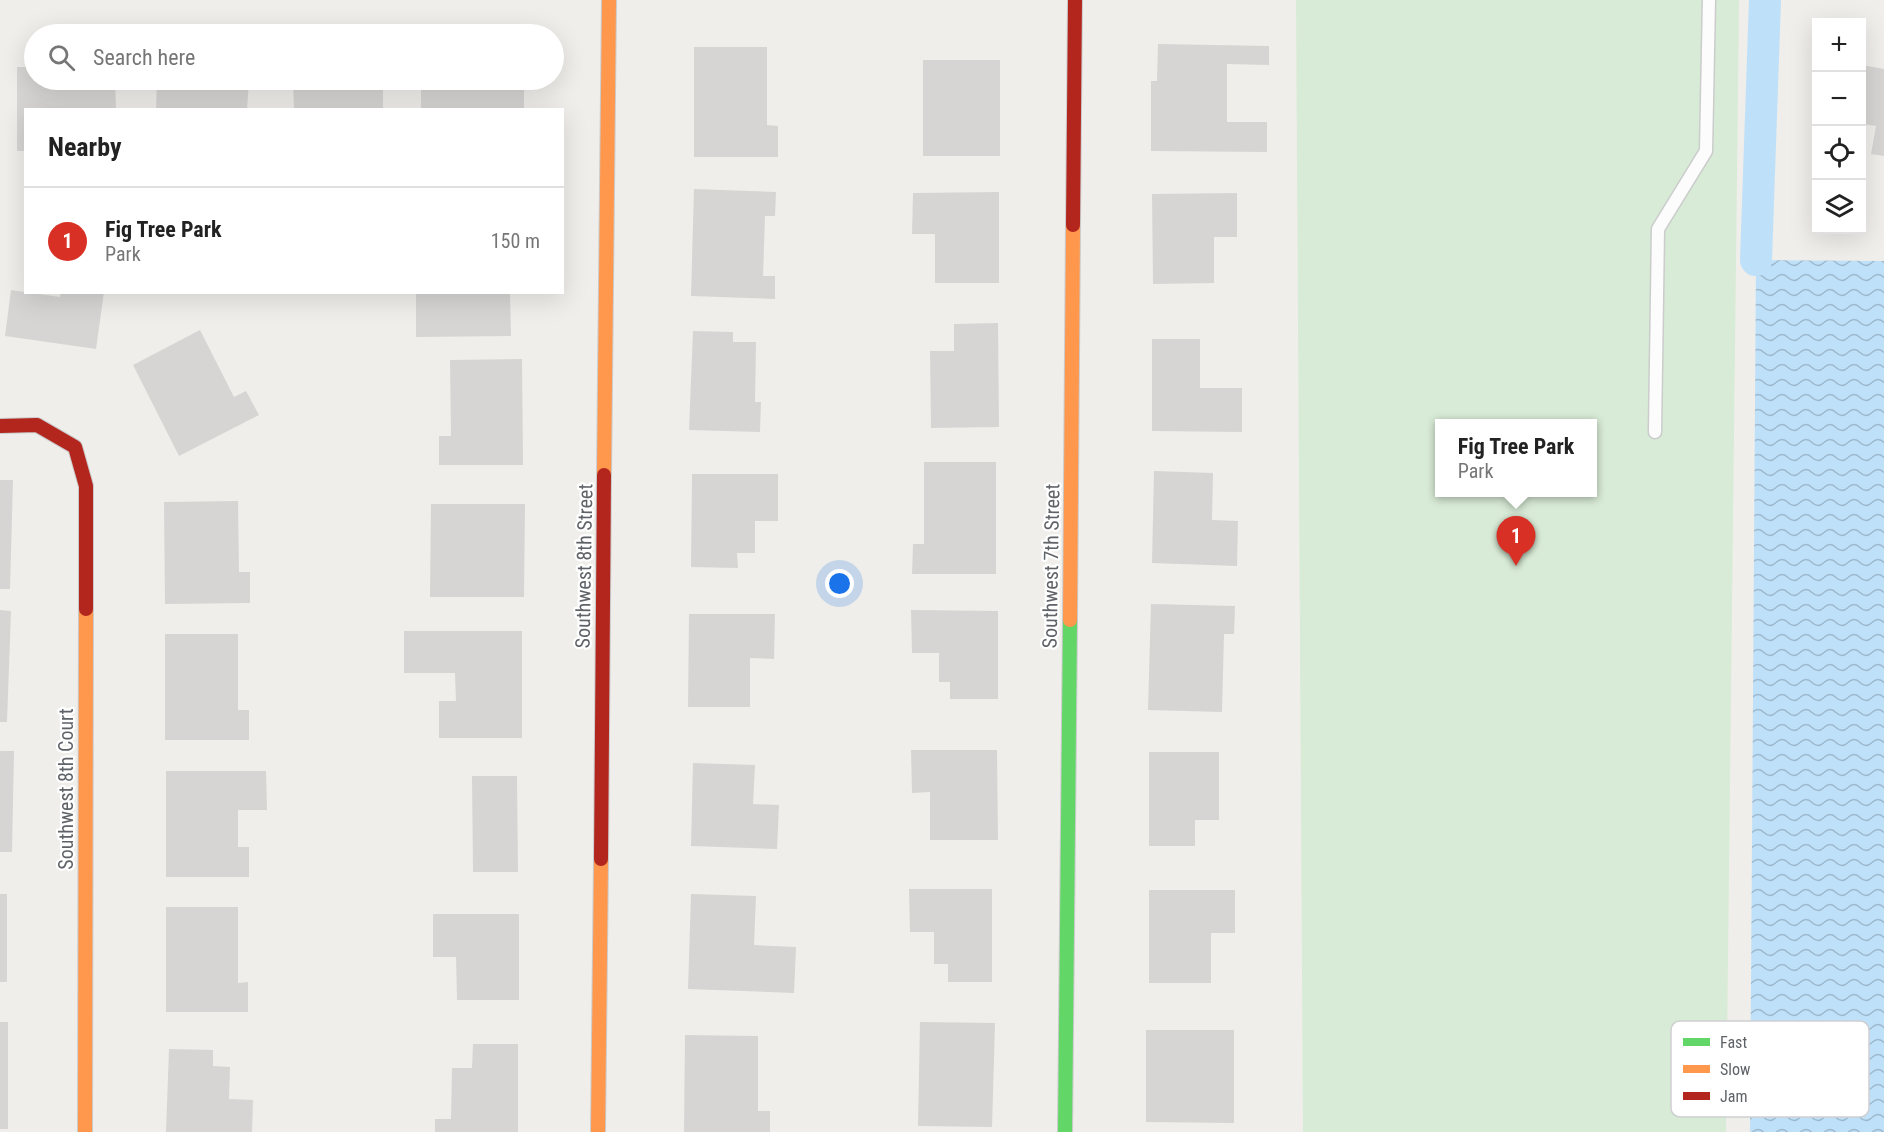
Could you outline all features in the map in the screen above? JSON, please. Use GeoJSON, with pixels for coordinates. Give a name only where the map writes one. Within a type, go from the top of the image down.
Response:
{"type":"FeatureCollection","features":[{"type":"Feature","properties":{"kind":"street","name":"Southwest 8th Street"},"geometry":{"type":"LineString","coordinates":[[598,1132],[609,0]]}},
{"type":"Feature","properties":{"kind":"street","name":"Southwest 7th Street"},"geometry":{"type":"LineString","coordinates":[[1065,1132],[1075,0]]}},
{"type":"Feature","properties":{"kind":"street","name":"Southwest 8th Court"},"geometry":{"type":"LineString","coordinates":[[0,426],[37,426],[75,447],[86,486],[86,1132]]}},
{"type":"Feature","properties":{"kind":"lane"},"geometry":{"type":"LineString","coordinates":[[1655,432],[1658,229],[1706,151],[1709,0]]}},
{"type":"Feature","properties":{"kind":"green space"},"geometry":{"type":"Polygon","coordinates":[[[1296,0],[1739,0],[1727,1021],[1671,1021],[1671,1117],[1726,1117],[1726,1132],[1303,1132],[1296,0]]]}},
{"type":"Feature","properties":{"kind":"water"},"geometry":{"type":"Polygon","coordinates":[[[1756,260],[1884,261],[1884,1132],[1750,1132],[1750,1117],[1869,1117],[1869,1021],[1751,1021],[1756,260]]]}},
{"type":"Feature","properties":{"kind":"building"},"geometry":{"type":"Polygon","coordinates":[[[1158,44],[1269,46],[1269,65],[1227,64],[1227,122],[1267,122],[1267,152],[1151,151],[1151,81],[1157,81],[1158,44]]]}},
{"type":"Feature","properties":{"kind":"building"},"geometry":{"type":"Polygon","coordinates":[[[694,47],[767,47],[767,125],[778,126],[778,157],[694,157],[694,47]]]}},
{"type":"Feature","properties":{"kind":"building"},"geometry":{"type":"Polygon","coordinates":[[[923,60],[1000,60],[1000,156],[923,156],[923,60]]]}},
{"type":"Feature","properties":{"kind":"building"},"geometry":{"type":"Polygon","coordinates":[[[1866,66],[1884,69],[1884,156],[1871,154],[1876,126],[1866,125],[1866,66]]]}},
{"type":"Feature","properties":{"kind":"building"},"geometry":{"type":"Polygon","coordinates":[[[17,67],[24,67],[24,90],[115,90],[116,108],[24,108],[24,151],[17,151],[17,67]]]}},
{"type":"Feature","properties":{"kind":"building"},"geometry":{"type":"Polygon","coordinates":[[[157,90],[248,90],[247,108],[156,108],[157,90]]]}},
{"type":"Feature","properties":{"kind":"building"},"geometry":{"type":"Polygon","coordinates":[[[293,90],[383,90],[383,108],[294,108],[293,90]]]}},
{"type":"Feature","properties":{"kind":"building"},"geometry":{"type":"Polygon","coordinates":[[[421,90],[524,90],[524,108],[421,108],[421,90]]]}},
{"type":"Feature","properties":{"kind":"building"},"geometry":{"type":"Polygon","coordinates":[[[694,189],[776,192],[775,216],[765,216],[763,276],[775,276],[775,299],[691,296],[694,189]]]}},
{"type":"Feature","properties":{"kind":"building"},"geometry":{"type":"Polygon","coordinates":[[[999,192],[999,283],[935,283],[935,234],[912,234],[913,193],[999,192]]]}},
{"type":"Feature","properties":{"kind":"building"},"geometry":{"type":"Polygon","coordinates":[[[1237,193],[1237,237],[1214,237],[1214,283],[1153,284],[1152,194],[1237,193]]]}},
{"type":"Feature","properties":{"kind":"building"},"geometry":{"type":"Polygon","coordinates":[[[11,290],[24,292],[24,294],[60,297],[61,294],[104,294],[96,349],[5,336],[11,290]]]}},
{"type":"Feature","properties":{"kind":"building"},"geometry":{"type":"Polygon","coordinates":[[[416,294],[510,294],[511,336],[416,337],[416,294]]]}},
{"type":"Feature","properties":{"kind":"building"},"geometry":{"type":"Polygon","coordinates":[[[998,323],[999,427],[931,428],[930,351],[954,351],[954,324],[998,323]]]}},
{"type":"Feature","properties":{"kind":"building"},"geometry":{"type":"Polygon","coordinates":[[[200,330],[234,397],[246,391],[259,415],[179,456],[133,365],[200,330]]]}},
{"type":"Feature","properties":{"kind":"building"},"geometry":{"type":"Polygon","coordinates":[[[693,331],[733,332],[733,342],[756,342],[755,402],[761,402],[760,432],[689,430],[693,331]]]}},
{"type":"Feature","properties":{"kind":"building"},"geometry":{"type":"Polygon","coordinates":[[[1152,339],[1200,339],[1200,388],[1242,388],[1242,432],[1152,431],[1152,339]]]}},
{"type":"Feature","properties":{"kind":"building"},"geometry":{"type":"Polygon","coordinates":[[[522,359],[523,465],[439,465],[439,436],[451,436],[450,360],[522,359]]]}},
{"type":"Feature","properties":{"kind":"building"},"geometry":{"type":"Polygon","coordinates":[[[924,462],[996,462],[996,574],[912,574],[913,544],[924,544],[924,462]]]}},
{"type":"Feature","properties":{"kind":"building"},"geometry":{"type":"Polygon","coordinates":[[[1154,471],[1213,473],[1212,520],[1238,521],[1237,566],[1152,563],[1154,471]]]}},
{"type":"Feature","properties":{"kind":"building"},"geometry":{"type":"Polygon","coordinates":[[[692,474],[778,474],[778,521],[755,521],[755,553],[737,553],[738,568],[691,567],[692,474]]]}},
{"type":"Feature","properties":{"kind":"building"},"geometry":{"type":"Polygon","coordinates":[[[0,480],[13,480],[10,589],[0,589],[0,480]]]}},
{"type":"Feature","properties":{"kind":"building"},"geometry":{"type":"Polygon","coordinates":[[[238,501],[239,572],[250,572],[250,603],[165,604],[164,502],[238,501]]]}},
{"type":"Feature","properties":{"kind":"building"},"geometry":{"type":"Polygon","coordinates":[[[431,504],[525,504],[524,597],[430,597],[431,504]]]}},
{"type":"Feature","properties":{"kind":"building"},"geometry":{"type":"Polygon","coordinates":[[[1151,604],[1235,606],[1234,634],[1224,634],[1222,712],[1148,710],[1151,604]]]}},
{"type":"Feature","properties":{"kind":"building"},"geometry":{"type":"Polygon","coordinates":[[[0,610],[11,611],[7,722],[0,722],[0,610]]]}},
{"type":"Feature","properties":{"kind":"building"},"geometry":{"type":"Polygon","coordinates":[[[911,610],[998,611],[998,699],[950,699],[950,682],[939,682],[939,653],[912,653],[911,610]]]}},
{"type":"Feature","properties":{"kind":"building"},"geometry":{"type":"Polygon","coordinates":[[[689,614],[775,614],[774,659],[750,658],[750,707],[688,707],[689,614]]]}},
{"type":"Feature","properties":{"kind":"building"},"geometry":{"type":"Polygon","coordinates":[[[404,631],[522,631],[522,738],[439,738],[439,701],[456,701],[455,673],[404,673],[404,631]]]}},
{"type":"Feature","properties":{"kind":"building"},"geometry":{"type":"Polygon","coordinates":[[[165,634],[238,634],[238,710],[249,710],[249,740],[165,740],[165,634]]]}},
{"type":"Feature","properties":{"kind":"building"},"geometry":{"type":"Polygon","coordinates":[[[911,750],[997,750],[998,840],[930,840],[930,792],[912,793],[911,750]]]}},
{"type":"Feature","properties":{"kind":"building"},"geometry":{"type":"Polygon","coordinates":[[[0,751],[14,751],[12,852],[0,852],[0,751]]]}},
{"type":"Feature","properties":{"kind":"building"},"geometry":{"type":"Polygon","coordinates":[[[1149,752],[1219,752],[1219,820],[1195,820],[1195,846],[1149,846],[1149,752]]]}},
{"type":"Feature","properties":{"kind":"building"},"geometry":{"type":"Polygon","coordinates":[[[693,763],[755,765],[753,804],[779,805],[777,849],[691,846],[693,763]]]}},
{"type":"Feature","properties":{"kind":"building"},"geometry":{"type":"Polygon","coordinates":[[[166,771],[266,771],[267,810],[238,810],[238,847],[249,847],[249,877],[166,877],[166,771]]]}},
{"type":"Feature","properties":{"kind":"building"},"geometry":{"type":"Polygon","coordinates":[[[472,776],[517,776],[518,872],[473,872],[472,776]]]}},
{"type":"Feature","properties":{"kind":"building"},"geometry":{"type":"Polygon","coordinates":[[[909,889],[992,889],[992,982],[948,982],[948,964],[934,964],[934,932],[910,932],[909,889]]]}},
{"type":"Feature","properties":{"kind":"building"},"geometry":{"type":"Polygon","coordinates":[[[1149,890],[1235,890],[1235,933],[1211,933],[1211,983],[1149,983],[1149,890]]]}},
{"type":"Feature","properties":{"kind":"building"},"geometry":{"type":"Polygon","coordinates":[[[0,894],[7,894],[7,982],[0,982],[0,894]]]}},
{"type":"Feature","properties":{"kind":"building"},"geometry":{"type":"Polygon","coordinates":[[[691,894],[756,896],[754,945],[796,947],[794,993],[688,989],[691,894]]]}},
{"type":"Feature","properties":{"kind":"building"},"geometry":{"type":"Polygon","coordinates":[[[166,907],[238,907],[238,983],[248,982],[248,1012],[166,1012],[166,907]]]}},
{"type":"Feature","properties":{"kind":"building"},"geometry":{"type":"Polygon","coordinates":[[[433,914],[519,914],[519,1000],[457,1000],[456,957],[433,957],[433,914]]]}},
{"type":"Feature","properties":{"kind":"building"},"geometry":{"type":"Polygon","coordinates":[[[0,1022],[8,1022],[8,1129],[0,1129],[0,1022]]]}},
{"type":"Feature","properties":{"kind":"building"},"geometry":{"type":"Polygon","coordinates":[[[920,1022],[995,1023],[992,1127],[918,1126],[920,1022]]]}},
{"type":"Feature","properties":{"kind":"building"},"geometry":{"type":"Polygon","coordinates":[[[1146,1030],[1234,1030],[1234,1123],[1146,1122],[1146,1030]]]}},
{"type":"Feature","properties":{"kind":"building"},"geometry":{"type":"Polygon","coordinates":[[[685,1035],[758,1036],[758,1111],[770,1111],[770,1132],[684,1132],[685,1035]]]}},
{"type":"Feature","properties":{"kind":"building"},"geometry":{"type":"Polygon","coordinates":[[[473,1044],[518,1044],[518,1132],[435,1132],[435,1119],[451,1119],[452,1068],[472,1068],[473,1044]]]}},
{"type":"Feature","properties":{"kind":"building"},"geometry":{"type":"Polygon","coordinates":[[[169,1049],[213,1050],[213,1066],[230,1067],[229,1099],[253,1100],[252,1132],[166,1132],[169,1049]]]}},
{"type":"Feature","properties":{"kind":"waterway"},"geometry":{"type":"LineString","coordinates":[[1756,260],[1765,0]]}},
{"type":"Feature","properties":{"kind":"traffic: fast"},"geometry":{"type":"LineString","coordinates":[[1065,1132],[1070,620]]}},
{"type":"Feature","properties":{"kind":"traffic: slow"},"geometry":{"type":"LineString","coordinates":[[604,475],[609,0]]}},
{"type":"Feature","properties":{"kind":"traffic: slow"},"geometry":{"type":"LineString","coordinates":[[1070,620],[1073,225]]}},
{"type":"Feature","properties":{"kind":"traffic: slow"},"geometry":{"type":"LineString","coordinates":[[85,1132],[86,609]]}},
{"type":"Feature","properties":{"kind":"traffic: slow"},"geometry":{"type":"LineString","coordinates":[[598,1132],[601,859]]}},
{"type":"Feature","properties":{"kind":"traffic: jam"},"geometry":{"type":"LineString","coordinates":[[1073,225],[1075,0]]}},
{"type":"Feature","properties":{"kind":"traffic: jam"},"geometry":{"type":"LineString","coordinates":[[0,426],[37,425],[75,447],[86,486],[86,609]]}},
{"type":"Feature","properties":{"kind":"traffic: jam"},"geometry":{"type":"LineString","coordinates":[[601,859],[604,475]]}},
{"type":"Feature","properties":{"kind":"place","name":"Fig Tree Park"},"geometry":{"type":"Point","coordinates":[1516,566]}}]}
